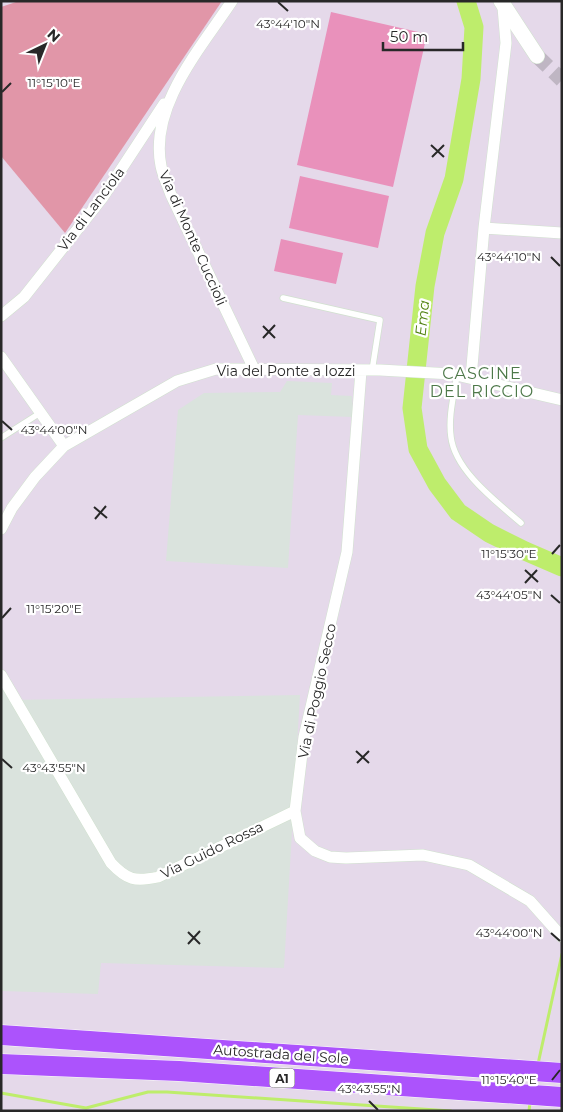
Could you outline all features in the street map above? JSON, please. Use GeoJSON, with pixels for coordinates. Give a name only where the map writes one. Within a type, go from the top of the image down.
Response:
{"type":"FeatureCollection","features":[{"type":"Feature","properties":{"kind":"highway","name":"Autostrada del Sole"},"geometry":{"type":"LineString","coordinates":[[1,1035],[562,1073]]}},
{"type":"Feature","properties":{"kind":"highway","name":"Autostrada del Sole"},"geometry":{"type":"LineString","coordinates":[[1,1064],[179,1071],[562,1098]]}},
{"type":"Feature","properties":{"kind":"street","name":"Via di Monte Cuccioli"},"geometry":{"type":"LineString","coordinates":[[232,1],[171,95],[161,129],[161,166],[171,195],[254,369]]}},
{"type":"Feature","properties":{"kind":"street"},"geometry":{"type":"LineString","coordinates":[[502,3],[537,56]]}},
{"type":"Feature","properties":{"kind":"street"},"geometry":{"type":"LineString","coordinates":[[471,378],[484,228],[506,43],[502,3]]}},
{"type":"Feature","properties":{"kind":"street","name":"Via di Lanciola"},"geometry":{"type":"LineString","coordinates":[[1,316],[24,297],[103,197],[171,95]]}},
{"type":"Feature","properties":{"kind":"street"},"geometry":{"type":"LineString","coordinates":[[484,228],[562,233]]}},
{"type":"Feature","properties":{"kind":"street"},"geometry":{"type":"LineString","coordinates":[[1,357],[64,446]]}},
{"type":"Feature","properties":{"kind":"street","name":"Via del Ponte a Iozzi"},"geometry":{"type":"LineString","coordinates":[[1,529],[12,508],[35,477],[64,446],[177,381],[216,369],[371,370],[454,375],[562,400]]}},
{"type":"Feature","properties":{"kind":"street","name":"Via di Poggio Secco"},"geometry":{"type":"LineString","coordinates":[[371,370],[347,552],[304,737],[295,811],[300,838],[315,851],[330,857],[424,855],[470,865],[530,901],[562,936]]}},
{"type":"Feature","properties":{"kind":"street","name":"Via Guido Rossa"},"geometry":{"type":"LineString","coordinates":[[1,675],[111,863],[123,875],[140,881],[158,877],[295,811]]}},
{"type":"Feature","properties":{"kind":"lane"},"geometry":{"type":"LineString","coordinates":[[284,298],[380,320],[371,370]]}},
{"type":"Feature","properties":{"kind":"lane"},"geometry":{"type":"LineString","coordinates":[[454,375],[450,438],[459,460],[478,484],[521,523]]}},
{"type":"Feature","properties":{"kind":"lane"},"geometry":{"type":"LineString","coordinates":[[1,438],[40,412]]}},
{"type":"Feature","properties":{"kind":"shaded area"},"geometry":{"type":"Polygon","coordinates":[[[19,1],[222,1],[65,233],[1,156],[1,7],[19,1]]]}},
{"type":"Feature","properties":{"kind":"shaded area"},"geometry":{"type":"Polygon","coordinates":[[[331,12],[427,34],[393,187],[297,165],[331,12]]]}},
{"type":"Feature","properties":{"kind":"shaded area"},"geometry":{"type":"Polygon","coordinates":[[[300,176],[389,196],[378,248],[289,228],[300,176]]]}},
{"type":"Feature","properties":{"kind":"shaded area"},"geometry":{"type":"Polygon","coordinates":[[[281,239],[343,253],[336,284],[274,271],[281,239]]]}},
{"type":"Feature","properties":{"kind":"shaded area"},"geometry":{"type":"Polygon","coordinates":[[[287,381],[332,383],[331,395],[352,396],[352,417],[298,415],[288,568],[166,561],[178,410],[204,393],[280,392],[287,381]]]}},
{"type":"Feature","properties":{"kind":"shaded area"},"geometry":{"type":"Polygon","coordinates":[[[1,685],[11,700],[300,695],[284,968],[101,963],[98,994],[1,991],[1,685]]]}},
{"type":"Feature","properties":{"kind":"waterway","name":"Ema"},"geometry":{"type":"LineString","coordinates":[[466,1],[474,27],[471,79],[454,179],[435,233],[425,286],[412,408],[418,449],[437,484],[458,512],[489,533],[562,567]]}},
{"type":"Feature","properties":{"kind":"waterway"},"geometry":{"type":"LineString","coordinates":[[538,1064],[562,954]]}},
{"type":"Feature","properties":{"kind":"waterway"},"geometry":{"type":"LineString","coordinates":[[1,1093],[86,1108],[148,1092],[167,1092],[451,1111]]}},
{"type":"Feature","properties":{"kind":"waterway"},"geometry":{"type":"LineString","coordinates":[[529,1111],[530,1102]]}},
{"type":"Feature","properties":{"kind":"tunnel"},"geometry":{"type":"LineString","coordinates":[[537,56],[562,80]]}},
{"type":"Feature","properties":{"kind":"district","name":"CASCINE DEL RICCIO"},"geometry":{"type":"Point","coordinates":[482,382]}}]}
